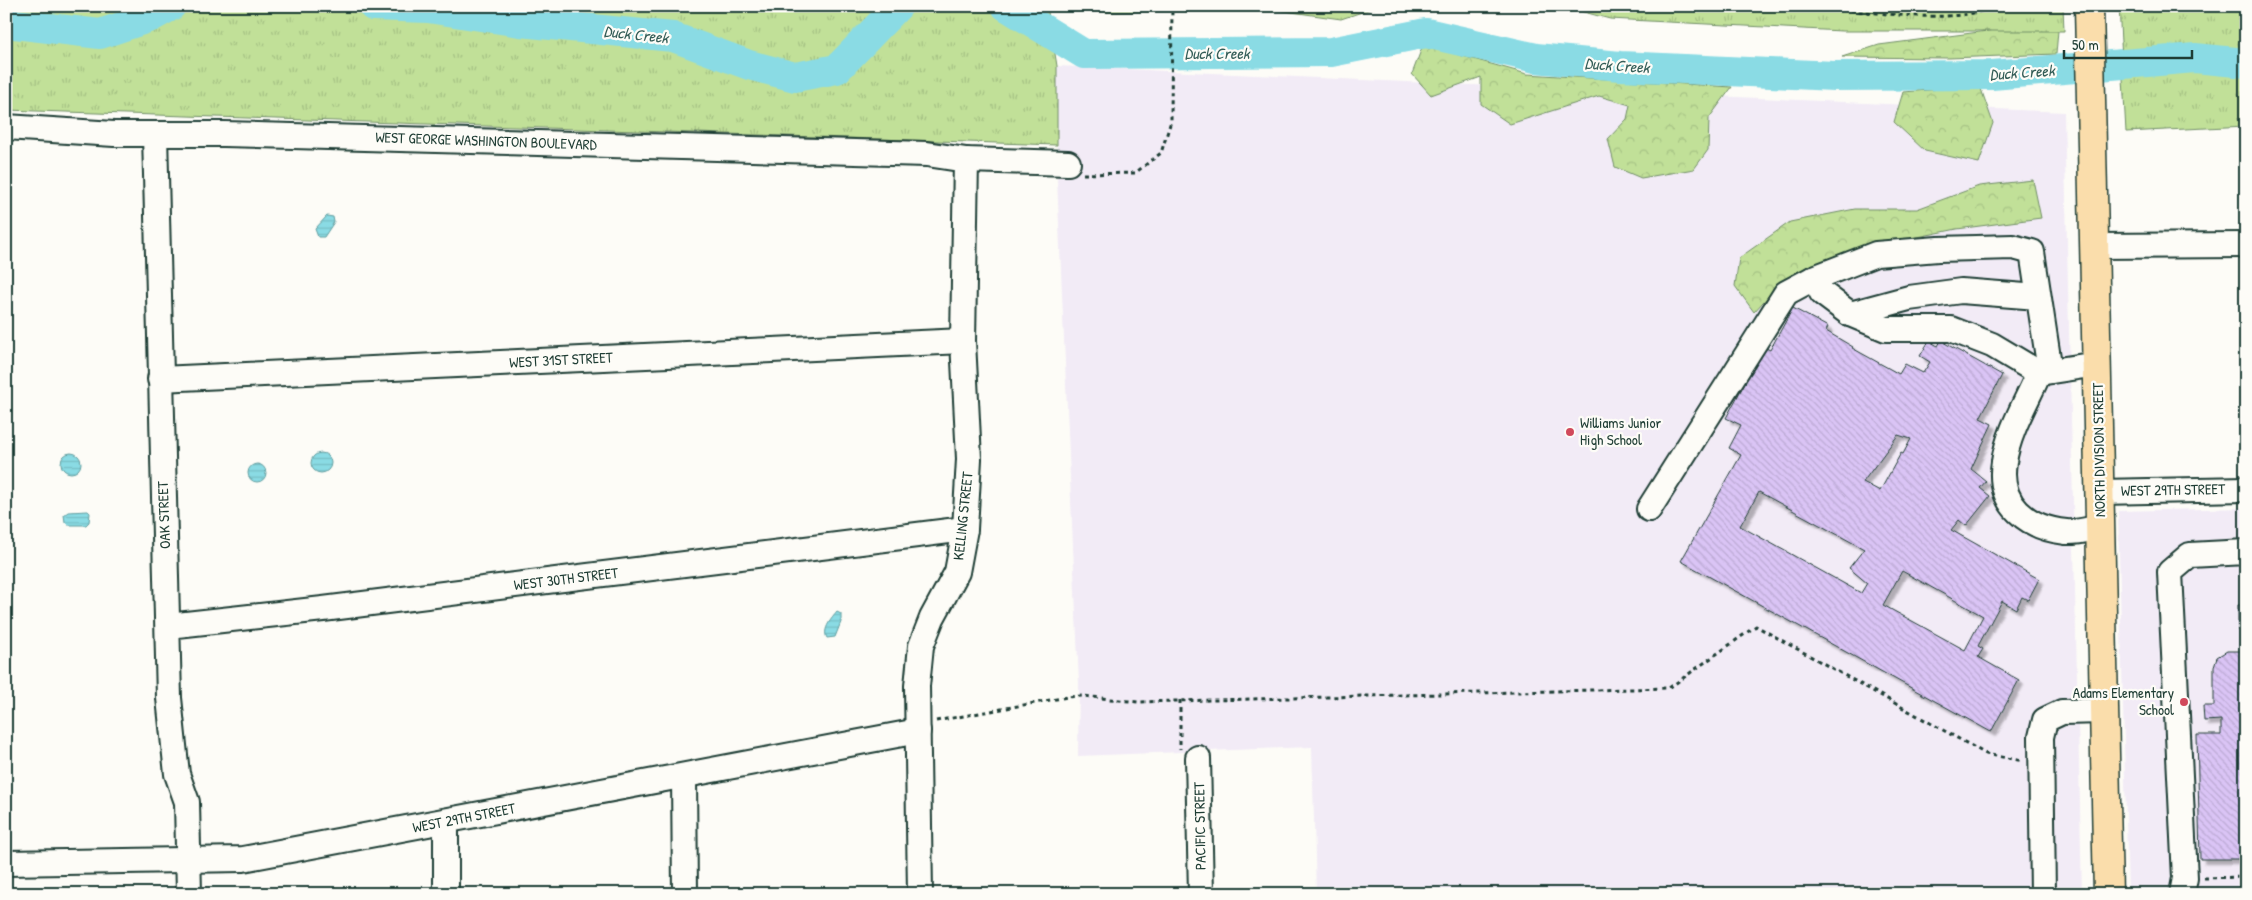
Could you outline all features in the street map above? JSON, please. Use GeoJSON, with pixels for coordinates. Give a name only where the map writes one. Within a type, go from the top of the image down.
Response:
{"type":"FeatureCollection","features":[{"type":"Feature","properties":{"kind":"main road","name":"NORTH DIVISION STREET"},"geometry":{"type":"LineString","coordinates":[[2090,11],[2108,894]]}},
{"type":"Feature","properties":{"kind":"street","name":"WEST GEORGE WASHINGTON BOULEVARD"},"geometry":{"type":"LineString","coordinates":[[6,127],[114,134],[927,154],[966,160],[1068,163]]}},
{"type":"Feature","properties":{"kind":"street","name":"OAK STREET"},"geometry":{"type":"LineString","coordinates":[[155,134],[169,698],[177,774],[187,802],[189,894]]}},
{"type":"Feature","properties":{"kind":"street","name":"KELLING STREET"},"geometry":{"type":"LineString","coordinates":[[920,894],[917,686],[922,646],[932,618],[957,572],[965,530],[969,459],[963,342],[966,160]]}},
{"type":"Feature","properties":{"kind":"street"},"geometry":{"type":"LineString","coordinates":[[2094,246],[2246,246]]}},
{"type":"Feature","properties":{"kind":"street"},"geometry":{"type":"LineString","coordinates":[[1650,509],[1786,293],[1814,278],[1876,254],[1938,249],[2013,247],[2032,252],[2045,372],[2011,438],[2003,463],[2005,485],[2010,502],[2020,515],[2038,526],[2068,533],[2100,527]]}},
{"type":"Feature","properties":{"kind":"street"},"geometry":{"type":"LineString","coordinates":[[1814,278],[1822,293],[1850,314],[1886,329],[1952,329],[1992,345],[2045,372],[2096,364]]}},
{"type":"Feature","properties":{"kind":"street"},"geometry":{"type":"LineString","coordinates":[[1850,314],[1909,298],[1961,291],[2038,297]]}},
{"type":"Feature","properties":{"kind":"street","name":"WEST 31ST STREET"},"geometry":{"type":"LineString","coordinates":[[160,379],[963,342]]}},
{"type":"Feature","properties":{"kind":"street","name":"WEST 29TH STREET"},"geometry":{"type":"LineString","coordinates":[[2100,492],[2246,489]]}},
{"type":"Feature","properties":{"kind":"street","name":"WEST 30TH STREET"},"geometry":{"type":"LineString","coordinates":[[168,626],[323,609],[965,530]]}},
{"type":"Feature","properties":{"kind":"street"},"geometry":{"type":"LineString","coordinates":[[2184,886],[2170,572],[2190,555],[2246,552]]}},
{"type":"Feature","properties":{"kind":"street"},"geometry":{"type":"LineString","coordinates":[[2043,894],[2041,737],[2045,720],[2062,712],[2104,712]]}},
{"type":"Feature","properties":{"kind":"street","name":"WEST 29TH STREET"},"geometry":{"type":"LineString","coordinates":[[6,863],[243,859],[918,731]]}},
{"type":"Feature","properties":{"kind":"street","name":"PACIFIC STREET"},"geometry":{"type":"LineString","coordinates":[[1198,758],[1201,894]]}},
{"type":"Feature","properties":{"kind":"street"},"geometry":{"type":"LineString","coordinates":[[684,776],[686,894]]}},
{"type":"Feature","properties":{"kind":"street"},"geometry":{"type":"LineString","coordinates":[[446,821],[446,894]]}},
{"type":"Feature","properties":{"kind":"path"},"geometry":{"type":"LineString","coordinates":[[1068,163],[1081,174],[1135,173],[1161,153],[1171,121],[1172,6]]}},
{"type":"Feature","properties":{"kind":"path"},"geometry":{"type":"LineString","coordinates":[[1811,6],[1940,17],[1983,12],[1995,6]]}},
{"type":"Feature","properties":{"kind":"path"},"geometry":{"type":"LineString","coordinates":[[918,731],[931,722],[1068,697],[1083,696],[1138,702],[1669,688],[1756,626],[1986,754],[2041,764]]}},
{"type":"Feature","properties":{"kind":"path"},"geometry":{"type":"LineString","coordinates":[[1180,700],[1180,753],[1198,758]]}},
{"type":"Feature","properties":{"kind":"path"},"geometry":{"type":"LineString","coordinates":[[2184,886],[2246,878]]}},
{"type":"Feature","properties":{"kind":"shaded area","name":"Williams Junior High School"},"geometry":{"type":"Polygon","coordinates":[[[1057,66],[2064,112],[2082,894],[1316,894],[1312,747],[1078,756],[1079,684],[1057,179],[1057,66]]]}},
{"type":"Feature","properties":{"kind":"shaded area","name":"Adams Elementary School"},"geometry":{"type":"Polygon","coordinates":[[[2246,508],[2246,894],[2128,894],[2118,511],[2246,508]]]}},
{"type":"Feature","properties":{"kind":"green space"},"geometry":{"type":"Polygon","coordinates":[[[6,6],[1047,6],[1057,66],[1057,145],[6,110],[6,6]]]}},
{"type":"Feature","properties":{"kind":"green space"},"geometry":{"type":"Polygon","coordinates":[[[1076,6],[1380,6],[1341,19],[1263,8],[1107,12],[1076,6]]]}},
{"type":"Feature","properties":{"kind":"green space"},"geometry":{"type":"Polygon","coordinates":[[[1561,6],[2063,6],[2064,31],[1842,31],[1610,19],[1561,6]]]}},
{"type":"Feature","properties":{"kind":"green space"},"geometry":{"type":"Polygon","coordinates":[[[2119,6],[2246,6],[2246,126],[2126,132],[2119,6]]]}},
{"type":"Feature","properties":{"kind":"green space"},"geometry":{"type":"Polygon","coordinates":[[[2059,19],[2056,54],[1949,58],[1842,57],[1879,45],[1995,30],[2059,19]]]}},
{"type":"Feature","properties":{"kind":"green space"},"geometry":{"type":"Polygon","coordinates":[[[1423,45],[1527,74],[1732,87],[1709,118],[1708,150],[1694,169],[1641,178],[1615,167],[1608,139],[1627,119],[1630,105],[1599,96],[1510,124],[1481,104],[1481,77],[1431,95],[1412,74],[1423,45]]]}},
{"type":"Feature","properties":{"kind":"green space"},"geometry":{"type":"Polygon","coordinates":[[[1980,86],[1993,123],[1979,163],[1925,151],[1894,122],[1903,92],[1980,86]]]}},
{"type":"Feature","properties":{"kind":"green space"},"geometry":{"type":"Polygon","coordinates":[[[2033,180],[2041,218],[1957,229],[1853,250],[1783,280],[1754,312],[1735,286],[1739,258],[1790,222],[1855,209],[1917,209],[1979,186],[2033,180]]]}},
{"type":"Feature","properties":{"kind":"water"},"geometry":{"type":"Polygon","coordinates":[[[327,216],[333,217],[334,222],[324,237],[318,237],[315,229],[327,216]]]}},
{"type":"Feature","properties":{"kind":"water"},"geometry":{"type":"Polygon","coordinates":[[[71,453],[78,456],[81,463],[78,470],[71,473],[64,470],[61,463],[64,456],[71,453]]]}},
{"type":"Feature","properties":{"kind":"water"},"geometry":{"type":"Polygon","coordinates":[[[321,453],[328,456],[331,463],[328,470],[321,473],[314,470],[311,463],[314,456],[321,453]]]}},
{"type":"Feature","properties":{"kind":"water"},"geometry":{"type":"Polygon","coordinates":[[[253,464],[261,464],[266,469],[264,480],[253,482],[248,477],[248,469],[253,464]]]}},
{"type":"Feature","properties":{"kind":"water"},"geometry":{"type":"Polygon","coordinates":[[[88,511],[90,513],[89,522],[86,525],[68,525],[65,522],[64,515],[68,512],[88,511]]]}},
{"type":"Feature","properties":{"kind":"water"},"geometry":{"type":"Polygon","coordinates":[[[837,612],[841,614],[841,622],[835,637],[827,638],[827,627],[837,612]]]}},
{"type":"Feature","properties":{"kind":"building"},"geometry":{"type":"Polygon","coordinates":[[[1793,308],[1828,327],[1826,331],[1852,348],[1899,374],[1905,364],[1923,373],[1930,362],[1920,356],[1929,341],[1938,346],[1941,341],[2002,375],[1980,418],[1992,424],[1971,469],[1986,481],[1980,488],[1990,496],[1966,526],[1959,520],[1951,530],[2039,579],[2028,600],[2022,597],[2016,609],[2002,601],[1978,646],[1983,649],[1978,657],[2019,680],[1991,732],[1681,561],[1741,455],[1729,448],[1741,425],[1726,418],[1764,347],[1770,350],[1793,308]],[[1898,435],[1863,482],[1880,491],[1911,439],[1898,435]],[[1759,492],[1740,526],[1861,593],[1867,583],[1849,568],[1864,549],[1759,492]],[[1902,571],[1883,605],[1965,650],[1983,616],[1902,571]]]}},
{"type":"Feature","properties":{"kind":"building"},"geometry":{"type":"Polygon","coordinates":[[[2238,605],[2246,605],[2246,629],[2238,630],[2238,605]]]}},
{"type":"Feature","properties":{"kind":"building"},"geometry":{"type":"Polygon","coordinates":[[[2227,651],[2246,651],[2246,859],[2200,859],[2197,735],[2221,735],[2221,720],[2204,721],[2203,706],[2214,706],[2214,666],[2217,657],[2227,651]]]}},
{"type":"Feature","properties":{"kind":"waterway","name":"Duck Creek"},"geometry":{"type":"LineString","coordinates":[[6,23],[100,34],[151,17],[171,6]]}},
{"type":"Feature","properties":{"kind":"waterway","name":"Duck Creek"},"geometry":{"type":"LineString","coordinates":[[373,6],[428,8],[520,22],[673,37],[749,65],[795,77],[837,69],[898,6]]}},
{"type":"Feature","properties":{"kind":"waterway","name":"Duck Creek"},"geometry":{"type":"LineString","coordinates":[[1006,6],[1084,54],[1331,52],[1426,33],[1536,58],[1620,66],[1834,76],[1992,75],[2195,58],[2246,63]]}},
{"type":"Feature","properties":{"kind":"place","name":"Williams Junior High School"},"geometry":{"type":"Point","coordinates":[1570,432]}},
{"type":"Feature","properties":{"kind":"place","name":"Adams Elementary School"},"geometry":{"type":"Point","coordinates":[2184,702]}}]}
